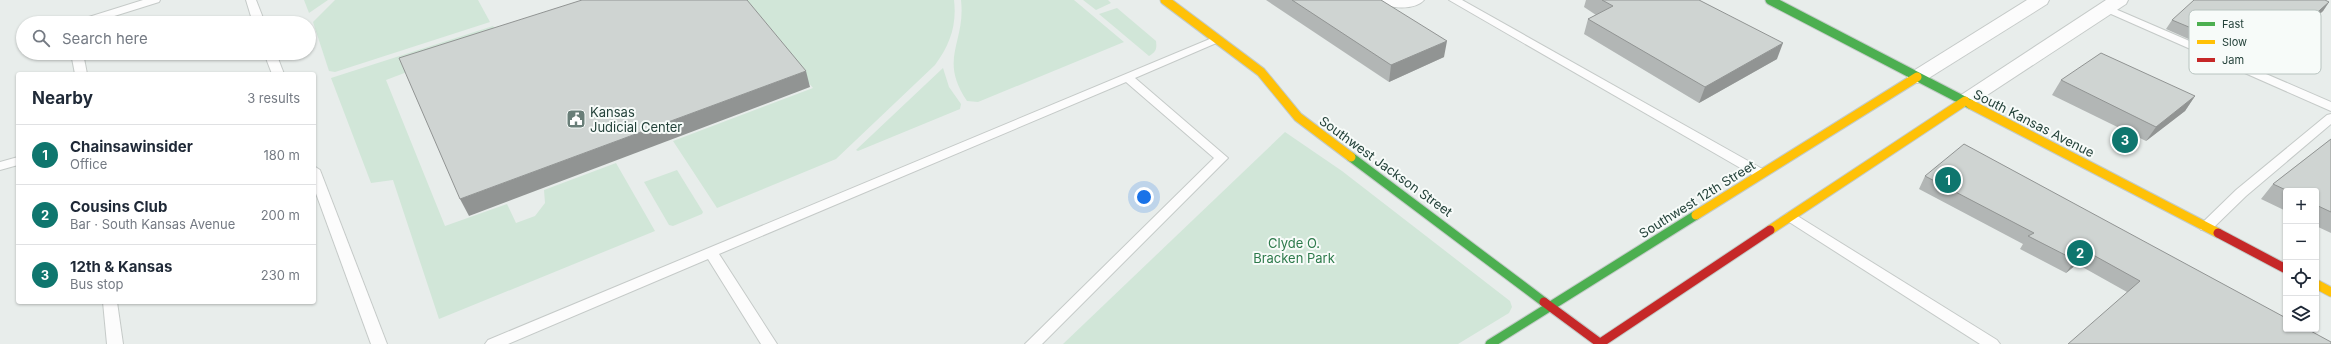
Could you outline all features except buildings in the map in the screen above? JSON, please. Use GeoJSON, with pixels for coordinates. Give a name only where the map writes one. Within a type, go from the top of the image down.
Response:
{"type":"FeatureCollection","features":[{"type":"Feature","properties":{"kind":"main road","name":"Southwest Jackson Street"},"geometry":{"type":"LineString","coordinates":[[1165,0],[1261,72],[1298,117],[1600,344]]}},
{"type":"Feature","properties":{"kind":"main road","name":"South Kansas Avenue"},"geometry":{"type":"LineString","coordinates":[[1770,0],[2283,267]]}},
{"type":"Feature","properties":{"kind":"main road","name":"Southwest 12th Street"},"geometry":{"type":"LineString","coordinates":[[1490,344],[1917,77]]}},
{"type":"Feature","properties":{"kind":"main road"},"geometry":{"type":"LineString","coordinates":[[1600,344],[1965,102]]}},
{"type":"Feature","properties":{"kind":"main road"},"geometry":{"type":"LineString","coordinates":[[2319,286],[2331,292]]}},
{"type":"Feature","properties":{"kind":"street"},"geometry":{"type":"LineString","coordinates":[[1917,77],[2040,0]]}},
{"type":"Feature","properties":{"kind":"street"},"geometry":{"type":"LineString","coordinates":[[1965,102],[2112,4]]}},
{"type":"Feature","properties":{"kind":"lane"},"geometry":{"type":"LineString","coordinates":[[103,16],[155,0]]}},
{"type":"Feature","properties":{"kind":"lane"},"geometry":{"type":"LineString","coordinates":[[250,0],[256,16]]}},
{"type":"Feature","properties":{"kind":"lane"},"geometry":{"type":"LineString","coordinates":[[1385,0],[1389,2],[1409,4],[1419,0]]}},
{"type":"Feature","properties":{"kind":"lane"},"geometry":{"type":"LineString","coordinates":[[1454,0],[1761,174]]}},
{"type":"Feature","properties":{"kind":"lane"},"geometry":{"type":"LineString","coordinates":[[2112,4],[2189,40]]}},
{"type":"Feature","properties":{"kind":"lane"},"geometry":{"type":"LineString","coordinates":[[493,344],[712,254],[1217,39]]}},
{"type":"Feature","properties":{"kind":"lane"},"geometry":{"type":"LineString","coordinates":[[78,60],[81,72]]}},
{"type":"Feature","properties":{"kind":"lane"},"geometry":{"type":"LineString","coordinates":[[273,60],[277,72]]}},
{"type":"Feature","properties":{"kind":"lane"},"geometry":{"type":"LineString","coordinates":[[2261,74],[2331,107]]}},
{"type":"Feature","properties":{"kind":"lane"},"geometry":{"type":"LineString","coordinates":[[1034,344],[1222,158],[1127,77]]}},
{"type":"Feature","properties":{"kind":"lane"},"geometry":{"type":"LineString","coordinates":[[2206,227],[2241,193],[2331,118]]}},
{"type":"Feature","properties":{"kind":"lane"},"geometry":{"type":"LineString","coordinates":[[0,166],[16,161]]}},
{"type":"Feature","properties":{"kind":"lane"},"geometry":{"type":"LineString","coordinates":[[316,175],[379,344]]}},
{"type":"Feature","properties":{"kind":"lane"},"geometry":{"type":"LineString","coordinates":[[1790,217],[1992,344]]}},
{"type":"Feature","properties":{"kind":"lane"},"geometry":{"type":"LineString","coordinates":[[712,254],[769,344]]}},
{"type":"Feature","properties":{"kind":"lane"},"geometry":{"type":"LineString","coordinates":[[110,304],[115,344]]}},
{"type":"Feature","properties":{"kind":"green space"},"geometry":{"type":"Polygon","coordinates":[[[304,0],[328,0],[309,13],[304,0]]]}},
{"type":"Feature","properties":{"kind":"green space"},"geometry":{"type":"Polygon","coordinates":[[[335,0],[478,0],[490,22],[335,72],[329,71],[316,31],[316,19],[335,0]]]}},
{"type":"Feature","properties":{"kind":"green space"},"geometry":{"type":"Polygon","coordinates":[[[740,0],[954,0],[955,9],[951,34],[945,50],[935,65],[836,159],[717,208],[673,141],[813,88],[740,0]]]}},
{"type":"Feature","properties":{"kind":"green space"},"geometry":{"type":"Polygon","coordinates":[[[961,0],[1074,0],[1124,42],[978,102],[967,101],[959,86],[955,73],[954,61],[962,15],[961,0]]]}},
{"type":"Feature","properties":{"kind":"green space"},"geometry":{"type":"Polygon","coordinates":[[[1083,0],[1108,0],[1111,3],[1096,10],[1083,0]]]}},
{"type":"Feature","properties":{"kind":"green space"},"geometry":{"type":"Polygon","coordinates":[[[1117,8],[1156,41],[1155,52],[1149,56],[1099,14],[1117,8]]]}},
{"type":"Feature","properties":{"kind":"green space"},"geometry":{"type":"Polygon","coordinates":[[[493,26],[495,29],[407,72],[386,80],[445,226],[507,204],[516,223],[535,216],[545,203],[544,190],[616,163],[655,231],[439,319],[393,180],[371,183],[331,78],[493,26]]]}},
{"type":"Feature","properties":{"kind":"green space"},"geometry":{"type":"Polygon","coordinates":[[[943,68],[949,87],[961,104],[960,109],[858,151],[856,150],[943,68]]]}},
{"type":"Feature","properties":{"kind":"green space","name":"Clyde O. Bracken Park"},"geometry":{"type":"Polygon","coordinates":[[[1285,132],[1342,171],[1510,301],[1512,307],[1509,313],[1458,344],[1063,344],[1285,132]]]}},
{"type":"Feature","properties":{"kind":"green space"},"geometry":{"type":"Polygon","coordinates":[[[677,170],[703,212],[702,214],[673,226],[669,225],[644,182],[677,170]]]}},
{"type":"Feature","properties":{"kind":"traffic: fast"},"geometry":{"type":"LineString","coordinates":[[1770,0],[1970,104]]}},
{"type":"Feature","properties":{"kind":"traffic: fast"},"geometry":{"type":"LineString","coordinates":[[1351,157],[1544,302]]}},
{"type":"Feature","properties":{"kind":"traffic: fast"},"geometry":{"type":"LineString","coordinates":[[1490,344],[1696,215]]}},
{"type":"Feature","properties":{"kind":"traffic: slow"},"geometry":{"type":"LineString","coordinates":[[1165,0],[1261,72],[1298,117],[1351,157]]}},
{"type":"Feature","properties":{"kind":"traffic: slow"},"geometry":{"type":"LineString","coordinates":[[1696,215],[1917,77]]}},
{"type":"Feature","properties":{"kind":"traffic: slow"},"geometry":{"type":"LineString","coordinates":[[1770,230],[1965,101]]}},
{"type":"Feature","properties":{"kind":"traffic: slow"},"geometry":{"type":"LineString","coordinates":[[1970,104],[2218,233]]}},
{"type":"Feature","properties":{"kind":"traffic: slow"},"geometry":{"type":"LineString","coordinates":[[2319,286],[2331,292]]}},
{"type":"Feature","properties":{"kind":"traffic: jam"},"geometry":{"type":"LineString","coordinates":[[1599,344],[1770,230]]}},
{"type":"Feature","properties":{"kind":"traffic: jam"},"geometry":{"type":"LineString","coordinates":[[2218,233],[2283,267]]}},
{"type":"Feature","properties":{"kind":"traffic: jam"},"geometry":{"type":"LineString","coordinates":[[1544,302],[1601,344]]}},
{"type":"Feature","properties":{"kind":"place","name":"Kansas Judicial Center"},"geometry":{"type":"Point","coordinates":[576,119]}},
{"type":"Feature","properties":{"kind":"place","name":"12th & Kansas"},"geometry":{"type":"Point","coordinates":[2125,140]}},
{"type":"Feature","properties":{"kind":"place","name":"Chainsawinsider"},"geometry":{"type":"Point","coordinates":[1948,180]}},
{"type":"Feature","properties":{"kind":"place","name":"Cousins Club"},"geometry":{"type":"Point","coordinates":[2080,253]}}]}
